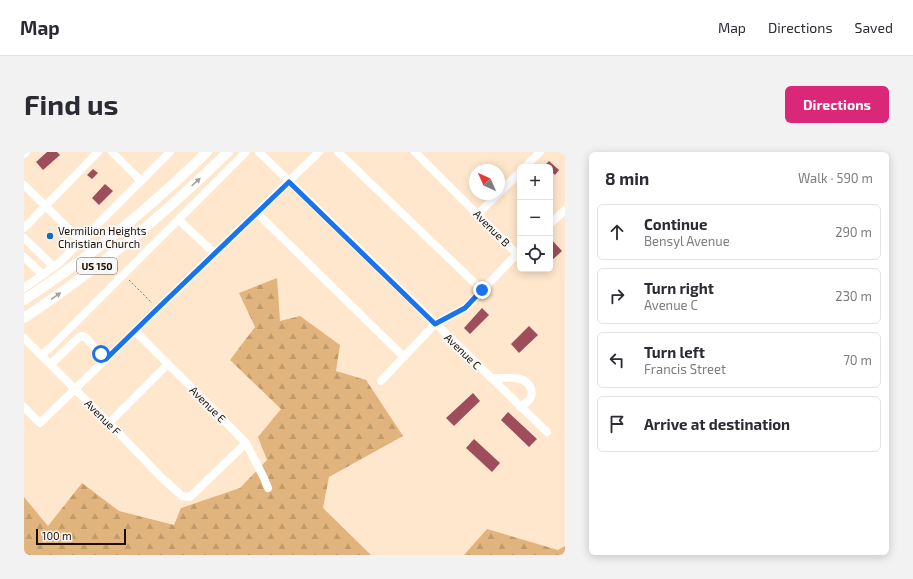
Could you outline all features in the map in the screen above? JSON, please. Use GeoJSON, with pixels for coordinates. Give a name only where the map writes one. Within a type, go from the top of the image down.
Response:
{"type":"FeatureCollection","features":[{"type":"Feature","properties":{"kind":"main road","name":"US 150"},"geometry":{"type":"LineString","coordinates":[[24,300],[82,259],[134,219],[207,152]]}},
{"type":"Feature","properties":{"kind":"main road","name":"US 150"},"geometry":{"type":"LineString","coordinates":[[24,318],[61,293],[138,234],[228,152]]}},
{"type":"Feature","properties":{"kind":"street"},"geometry":{"type":"LineString","coordinates":[[24,228],[98,152]]}},
{"type":"Feature","properties":{"kind":"street"},"geometry":{"type":"LineString","coordinates":[[112,152],[141,181]]}},
{"type":"Feature","properties":{"kind":"street"},"geometry":{"type":"LineString","coordinates":[[24,288],[59,263],[170,152]]}},
{"type":"Feature","properties":{"kind":"street"},"geometry":{"type":"LineString","coordinates":[[41,355],[56,342],[246,152]]}},
{"type":"Feature","properties":{"kind":"street","name":"Avenue C"},"geometry":{"type":"LineString","coordinates":[[259,152],[547,432]]}},
{"type":"Feature","properties":{"kind":"street"},"geometry":{"type":"LineString","coordinates":[[24,407],[40,423],[319,152]]}},
{"type":"Feature","properties":{"kind":"street"},"geometry":{"type":"LineString","coordinates":[[338,152],[482,290]]}},
{"type":"Feature","properties":{"kind":"street","name":"Avenue B"},"geometry":{"type":"LineString","coordinates":[[415,152],[517,250]]}},
{"type":"Feature","properties":{"kind":"street"},"geometry":{"type":"LineString","coordinates":[[528,164],[540,152]]}},
{"type":"Feature","properties":{"kind":"street"},"geometry":{"type":"LineString","coordinates":[[505,187],[517,175]]}},
{"type":"Feature","properties":{"kind":"street"},"geometry":{"type":"LineString","coordinates":[[24,185],[81,242]]}},
{"type":"Feature","properties":{"kind":"street"},"geometry":{"type":"LineString","coordinates":[[478,214],[492,200]]}},
{"type":"Feature","properties":{"kind":"street"},"geometry":{"type":"LineString","coordinates":[[553,221],[565,210]]}},
{"type":"Feature","properties":{"kind":"street"},"geometry":{"type":"LineString","coordinates":[[257,213],[404,357]]}},
{"type":"Feature","properties":{"kind":"street"},"geometry":{"type":"LineString","coordinates":[[179,220],[215,254]]}},
{"type":"Feature","properties":{"kind":"street"},"geometry":{"type":"LineString","coordinates":[[24,238],[54,267]]}},
{"type":"Feature","properties":{"kind":"street"},"geometry":{"type":"LineString","coordinates":[[381,380],[435,324],[465,308],[517,254]]}},
{"type":"Feature","properties":{"kind":"street"},"geometry":{"type":"LineString","coordinates":[[24,257],[43,274]]}},
{"type":"Feature","properties":{"kind":"street","name":"Avenue E"},"geometry":{"type":"LineString","coordinates":[[135,331],[246,443],[268,488]]}},
{"type":"Feature","properties":{"kind":"street"},"geometry":{"type":"LineString","coordinates":[[51,364],[81,336],[85,337],[106,359]]}},
{"type":"Feature","properties":{"kind":"street","name":"Avenue F"},"geometry":{"type":"LineString","coordinates":[[24,338],[76,389],[162,478],[182,496],[190,497],[246,443]]}},
{"type":"Feature","properties":{"kind":"street"},"geometry":{"type":"LineString","coordinates":[[109,423],[168,364]]}},
{"type":"Feature","properties":{"kind":"street"},"geometry":{"type":"LineString","coordinates":[[491,378],[520,379],[527,383],[532,392],[530,398],[520,407]]}},
{"type":"Feature","properties":{"kind":"path"},"geometry":{"type":"LineString","coordinates":[[126,277],[153,304]]}},
{"type":"Feature","properties":{"kind":"green space"},"geometry":{"type":"Polygon","coordinates":[[[277,278],[280,321],[300,316],[340,345],[336,371],[366,380],[403,436],[329,477],[323,508],[371,555],[24,555],[24,497],[48,526],[82,483],[119,511],[174,525],[181,508],[240,488],[267,460],[258,437],[281,409],[230,360],[255,327],[239,293],[277,278]]]}},
{"type":"Feature","properties":{"kind":"green space"},"geometry":{"type":"Polygon","coordinates":[[[487,529],[558,550],[565,546],[565,555],[464,555],[487,529]]]}},
{"type":"Feature","properties":{"kind":"building"},"geometry":{"type":"Polygon","coordinates":[[[47,152],[57,152],[60,155],[43,170],[36,162],[47,152]]]}},
{"type":"Feature","properties":{"kind":"building"},"geometry":{"type":"Polygon","coordinates":[[[553,165],[559,170],[555,175],[553,173],[553,165]]]}},
{"type":"Feature","properties":{"kind":"building"},"geometry":{"type":"Polygon","coordinates":[[[93,169],[98,173],[92,179],[87,175],[93,169]]]}},
{"type":"Feature","properties":{"kind":"building"},"geometry":{"type":"Polygon","coordinates":[[[105,184],[113,191],[99,205],[92,198],[105,184]]]}},
{"type":"Feature","properties":{"kind":"building"},"geometry":{"type":"Polygon","coordinates":[[[553,241],[562,251],[553,259],[553,241]]]}},
{"type":"Feature","properties":{"kind":"building"},"geometry":{"type":"Polygon","coordinates":[[[482,308],[489,315],[470,334],[464,328],[482,308]]]}},
{"type":"Feature","properties":{"kind":"building"},"geometry":{"type":"Polygon","coordinates":[[[529,326],[538,335],[519,353],[511,344],[529,326]]]}},
{"type":"Feature","properties":{"kind":"building"},"geometry":{"type":"Polygon","coordinates":[[[473,393],[480,401],[454,426],[446,418],[473,393]]]}},
{"type":"Feature","properties":{"kind":"building"},"geometry":{"type":"Polygon","coordinates":[[[508,412],[537,439],[529,447],[501,420],[508,412]]]}},
{"type":"Feature","properties":{"kind":"building"},"geometry":{"type":"Polygon","coordinates":[[[474,439],[500,463],[492,472],[466,448],[474,439]]]}},
{"type":"Feature","properties":{"kind":"place","name":"Vermilion Heights Christian Church"},"geometry":{"type":"Point","coordinates":[50,236]}},
{"type":"Feature","properties":{"kind":"route"},"geometry":{"type":"LineString","coordinates":[[101,354],[106,359],[289,182],[435,324],[465,308],[482,290]]}}]}
